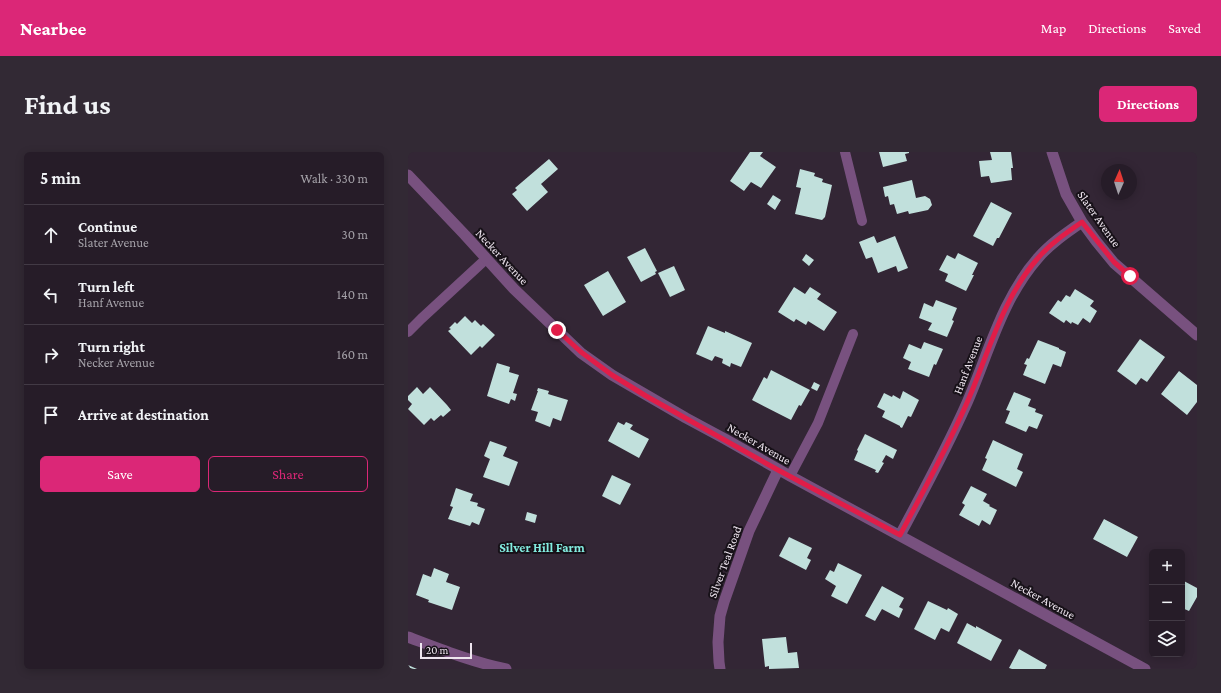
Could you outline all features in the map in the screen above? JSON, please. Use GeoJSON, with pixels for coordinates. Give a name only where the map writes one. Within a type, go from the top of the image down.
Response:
{"type":"FeatureCollection","features":[{"type":"Feature","properties":{"kind":"street","name":"Slater Avenue"},"geometry":{"type":"LineString","coordinates":[[1052,152],[1066,194],[1082,222],[1114,262],[1197,335]]}},
{"type":"Feature","properties":{"kind":"street","name":"Necker Avenue"},"geometry":{"type":"LineString","coordinates":[[408,175],[514,289],[581,352],[600,366],[646,396],[778,470],[1145,669]]}},
{"type":"Feature","properties":{"kind":"street","name":"Hanf Avenue"},"geometry":{"type":"LineString","coordinates":[[900,535],[941,460],[967,404],[987,350],[1012,294],[1038,258],[1058,239],[1082,222]]}},
{"type":"Feature","properties":{"kind":"street","name":"Silver Teal Road"},"geometry":{"type":"LineString","coordinates":[[720,669],[718,642],[720,616],[749,531],[778,470]]}},
{"type":"Feature","properties":{"kind":"street"},"geometry":{"type":"LineString","coordinates":[[408,637],[462,657],[506,669]]}},
{"type":"Feature","properties":{"kind":"lane"},"geometry":{"type":"LineString","coordinates":[[845,152],[862,221]]}},
{"type":"Feature","properties":{"kind":"lane"},"geometry":{"type":"LineString","coordinates":[[408,332],[486,259]]}},
{"type":"Feature","properties":{"kind":"lane"},"geometry":{"type":"LineString","coordinates":[[408,326],[421,319]]}},
{"type":"Feature","properties":{"kind":"lane"},"geometry":{"type":"LineString","coordinates":[[790,476],[818,423],[853,334]]}},
{"type":"Feature","properties":{"kind":"building"},"geometry":{"type":"Polygon","coordinates":[[[750,152],[763,152],[760,156],[776,167],[761,188],[751,182],[744,191],[730,181],[750,152]]]}},
{"type":"Feature","properties":{"kind":"building"},"geometry":{"type":"Polygon","coordinates":[[[879,152],[909,153],[905,154],[907,161],[883,167],[879,152]]]}},
{"type":"Feature","properties":{"kind":"building"},"geometry":{"type":"Polygon","coordinates":[[[990,152],[1011,152],[1013,168],[1011,168],[1012,180],[991,183],[989,176],[981,177],[979,161],[992,160],[990,152]]]}},
{"type":"Feature","properties":{"kind":"building"},"geometry":{"type":"Polygon","coordinates":[[[549,159],[558,169],[541,184],[548,192],[527,211],[512,194],[517,190],[515,188],[549,159]]]}},
{"type":"Feature","properties":{"kind":"building"},"geometry":{"type":"Polygon","coordinates":[[[800,169],[815,173],[814,176],[823,179],[822,182],[832,185],[825,217],[822,220],[795,214],[801,188],[796,187],[800,169]]]}},
{"type":"Feature","properties":{"kind":"building"},"geometry":{"type":"Polygon","coordinates":[[[912,180],[916,198],[925,196],[930,199],[932,205],[928,210],[909,214],[908,211],[897,214],[894,204],[890,205],[888,196],[885,197],[883,187],[912,180]]]}},
{"type":"Feature","properties":{"kind":"building"},"geometry":{"type":"Polygon","coordinates":[[[773,195],[781,200],[775,210],[767,204],[773,195]]]}},
{"type":"Feature","properties":{"kind":"building"},"geometry":{"type":"Polygon","coordinates":[[[991,202],[1012,213],[999,238],[997,238],[993,246],[973,236],[991,202]]]}},
{"type":"Feature","properties":{"kind":"building"},"geometry":{"type":"Polygon","coordinates":[[[874,236],[877,243],[895,236],[908,268],[898,272],[896,266],[878,273],[872,257],[866,259],[859,242],[874,236]]]}},
{"type":"Feature","properties":{"kind":"building"},"geometry":{"type":"Polygon","coordinates":[[[645,248],[657,271],[655,272],[656,274],[641,282],[627,257],[645,248]]]}},
{"type":"Feature","properties":{"kind":"building"},"geometry":{"type":"Polygon","coordinates":[[[958,253],[978,263],[966,291],[945,281],[948,274],[939,270],[947,255],[955,259],[958,253]]]}},
{"type":"Feature","properties":{"kind":"building"},"geometry":{"type":"Polygon","coordinates":[[[806,254],[814,260],[809,266],[802,260],[806,254]]]}},
{"type":"Feature","properties":{"kind":"building"},"geometry":{"type":"Polygon","coordinates":[[[674,266],[685,290],[670,297],[658,273],[674,266]]]}},
{"type":"Feature","properties":{"kind":"building"},"geometry":{"type":"Polygon","coordinates":[[[608,271],[626,302],[603,316],[584,285],[608,271]]]}},
{"type":"Feature","properties":{"kind":"building"},"geometry":{"type":"Polygon","coordinates":[[[794,287],[805,294],[810,287],[821,294],[817,299],[837,312],[824,331],[808,321],[806,325],[796,319],[794,322],[778,312],[794,287]]]}},
{"type":"Feature","properties":{"kind":"building"},"geometry":{"type":"Polygon","coordinates":[[[1075,289],[1094,301],[1090,306],[1097,311],[1090,323],[1083,318],[1078,325],[1072,322],[1071,324],[1066,320],[1064,323],[1049,313],[1058,300],[1061,302],[1066,295],[1070,297],[1075,289]]]}},
{"type":"Feature","properties":{"kind":"building"},"geometry":{"type":"Polygon","coordinates":[[[936,300],[957,308],[952,320],[954,321],[947,337],[928,330],[932,323],[919,318],[924,303],[933,307],[936,300]]]}},
{"type":"Feature","properties":{"kind":"building"},"geometry":{"type":"Polygon","coordinates":[[[465,316],[472,323],[475,320],[481,326],[483,324],[495,335],[482,348],[480,346],[471,355],[448,331],[455,322],[457,324],[465,316]]]}},
{"type":"Feature","properties":{"kind":"building"},"geometry":{"type":"Polygon","coordinates":[[[708,326],[725,333],[725,331],[752,343],[741,367],[731,363],[730,367],[722,363],[723,359],[715,356],[712,361],[696,354],[708,326]]]}},
{"type":"Feature","properties":{"kind":"building"},"geometry":{"type":"Polygon","coordinates":[[[1140,339],[1165,357],[1147,382],[1141,378],[1136,385],[1117,371],[1140,339]]]}},
{"type":"Feature","properties":{"kind":"building"},"geometry":{"type":"Polygon","coordinates":[[[1038,340],[1066,352],[1061,367],[1053,364],[1045,384],[1023,375],[1027,365],[1024,364],[1027,358],[1029,359],[1038,340]]]}},
{"type":"Feature","properties":{"kind":"building"},"geometry":{"type":"Polygon","coordinates":[[[924,342],[943,349],[936,365],[934,364],[929,377],[908,369],[911,362],[903,358],[909,344],[921,349],[924,342]]]}},
{"type":"Feature","properties":{"kind":"building"},"geometry":{"type":"Polygon","coordinates":[[[497,363],[510,367],[509,372],[519,375],[513,393],[517,394],[515,401],[511,399],[509,404],[487,396],[497,363]]]}},
{"type":"Feature","properties":{"kind":"building"},"geometry":{"type":"Polygon","coordinates":[[[771,370],[810,390],[801,406],[799,405],[791,420],[752,400],[764,377],[767,379],[771,370]]]}},
{"type":"Feature","properties":{"kind":"building"},"geometry":{"type":"Polygon","coordinates":[[[1179,371],[1197,385],[1197,402],[1187,415],[1161,394],[1179,371]]]}},
{"type":"Feature","properties":{"kind":"building"},"geometry":{"type":"Polygon","coordinates":[[[814,382],[820,385],[817,391],[811,388],[814,382]]]}},
{"type":"Feature","properties":{"kind":"building"},"geometry":{"type":"Polygon","coordinates":[[[417,387],[423,394],[430,387],[451,410],[443,417],[441,415],[434,421],[431,418],[424,425],[408,409],[412,404],[408,400],[408,396],[417,387]]]}},
{"type":"Feature","properties":{"kind":"building"},"geometry":{"type":"Polygon","coordinates":[[[538,388],[549,391],[548,394],[568,400],[561,421],[553,418],[550,427],[535,421],[538,412],[531,410],[538,388]]]}},
{"type":"Feature","properties":{"kind":"building"},"geometry":{"type":"Polygon","coordinates":[[[903,391],[919,400],[911,417],[908,416],[902,428],[882,417],[885,411],[877,407],[884,393],[892,397],[893,395],[900,399],[903,391]]]}},
{"type":"Feature","properties":{"kind":"building"},"geometry":{"type":"Polygon","coordinates":[[[1014,392],[1031,399],[1028,406],[1036,409],[1035,412],[1043,415],[1037,429],[1029,426],[1026,432],[1005,423],[1010,411],[1006,410],[1014,392]]]}},
{"type":"Feature","properties":{"kind":"building"},"geometry":{"type":"Polygon","coordinates":[[[618,422],[624,425],[626,422],[633,425],[630,429],[649,439],[639,458],[608,441],[618,422]]]}},
{"type":"Feature","properties":{"kind":"building"},"geometry":{"type":"Polygon","coordinates":[[[865,434],[897,450],[893,459],[886,455],[882,462],[884,463],[878,473],[875,472],[876,470],[854,460],[865,434]]]}},
{"type":"Feature","properties":{"kind":"building"},"geometry":{"type":"Polygon","coordinates":[[[993,440],[1023,454],[1017,469],[1023,472],[1016,487],[982,470],[987,459],[985,458],[993,440]]]}},
{"type":"Feature","properties":{"kind":"building"},"geometry":{"type":"Polygon","coordinates":[[[490,441],[507,447],[503,456],[518,462],[509,486],[483,477],[490,459],[484,456],[490,441]]]}},
{"type":"Feature","properties":{"kind":"building"},"geometry":{"type":"Polygon","coordinates":[[[612,475],[631,484],[620,505],[602,496],[612,475]]]}},
{"type":"Feature","properties":{"kind":"building"},"geometry":{"type":"Polygon","coordinates":[[[971,486],[987,494],[983,501],[997,510],[990,525],[982,520],[979,526],[959,515],[965,505],[962,503],[971,486]]]}},
{"type":"Feature","properties":{"kind":"building"},"geometry":{"type":"Polygon","coordinates":[[[456,488],[473,494],[470,501],[478,503],[477,506],[485,509],[479,525],[472,522],[470,526],[448,519],[453,507],[450,506],[456,488]]]}},
{"type":"Feature","properties":{"kind":"building"},"geometry":{"type":"Polygon","coordinates":[[[527,512],[537,515],[535,523],[525,520],[527,512]]]}},
{"type":"Feature","properties":{"kind":"building"},"geometry":{"type":"Polygon","coordinates":[[[1104,519],[1138,537],[1127,557],[1093,539],[1104,519]]]}},
{"type":"Feature","properties":{"kind":"building"},"geometry":{"type":"Polygon","coordinates":[[[789,537],[812,548],[807,558],[811,560],[806,570],[779,556],[789,537]]]}},
{"type":"Feature","properties":{"kind":"building"},"geometry":{"type":"Polygon","coordinates":[[[838,563],[862,575],[847,604],[831,596],[836,586],[825,579],[830,570],[834,572],[838,563]]]}},
{"type":"Feature","properties":{"kind":"building"},"geometry":{"type":"Polygon","coordinates":[[[434,568],[449,574],[446,582],[460,587],[452,610],[428,602],[429,600],[416,595],[423,574],[431,577],[434,568]]]}},
{"type":"Feature","properties":{"kind":"building"},"geometry":{"type":"Polygon","coordinates":[[[1185,582],[1197,588],[1197,597],[1189,611],[1185,609],[1185,582]]]}},
{"type":"Feature","properties":{"kind":"building"},"geometry":{"type":"Polygon","coordinates":[[[882,586],[904,598],[899,607],[903,609],[899,618],[882,609],[875,621],[865,616],[882,586]]]}},
{"type":"Feature","properties":{"kind":"building"},"geometry":{"type":"Polygon","coordinates":[[[928,601],[947,610],[948,608],[958,614],[949,632],[941,628],[935,640],[914,629],[928,601]]]}},
{"type":"Feature","properties":{"kind":"building"},"geometry":{"type":"Polygon","coordinates":[[[967,623],[976,628],[976,626],[1002,640],[991,661],[957,643],[967,623]]]}},
{"type":"Feature","properties":{"kind":"building"},"geometry":{"type":"Polygon","coordinates":[[[786,637],[788,653],[797,652],[799,668],[769,669],[769,666],[765,667],[762,639],[786,637]]]}},
{"type":"Feature","properties":{"kind":"building"},"geometry":{"type":"Polygon","coordinates":[[[1019,649],[1047,665],[1045,669],[1009,668],[1019,649]]]}},
{"type":"Feature","properties":{"kind":"building"},"geometry":{"type":"Polygon","coordinates":[[[408,665],[417,669],[408,669],[408,665]]]}},
{"type":"Feature","properties":{"kind":"district","name":"Silver Hill Farm"},"geometry":{"type":"Point","coordinates":[542,547]}},
{"type":"Feature","properties":{"kind":"route"},"geometry":{"type":"LineString","coordinates":[[557,330],[581,352],[612,375],[646,396],[778,470],[900,535],[941,460],[967,404],[987,350],[1012,294],[1038,258],[1058,239],[1082,222],[1114,262],[1130,276]]}}]}
